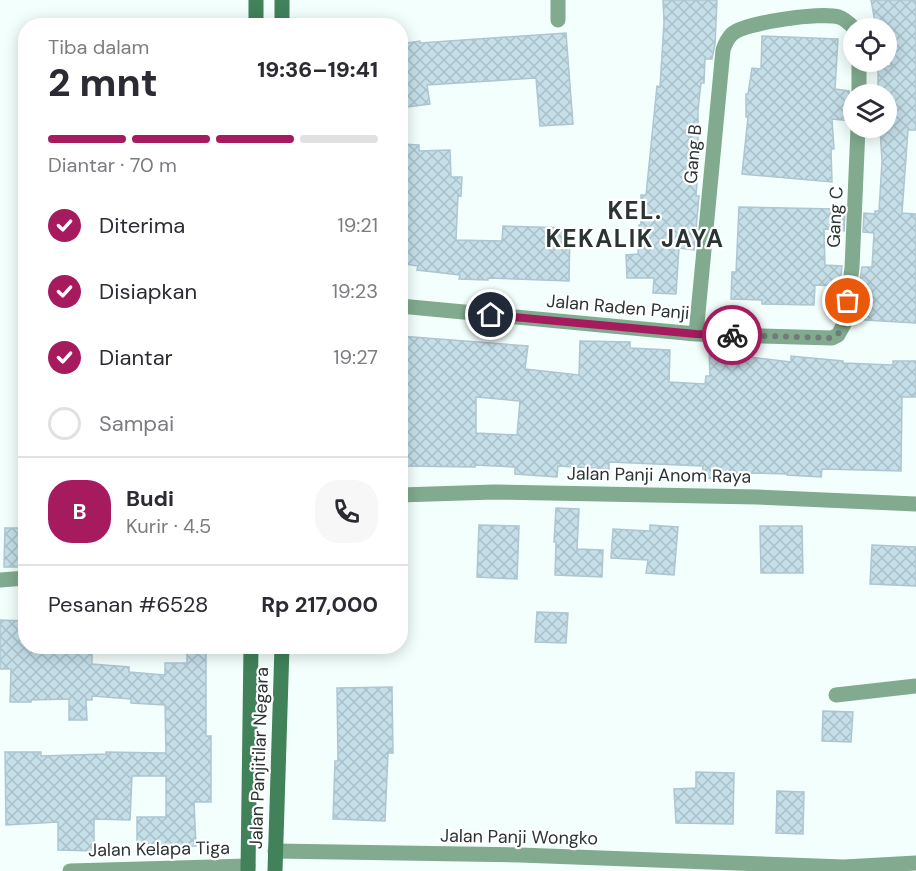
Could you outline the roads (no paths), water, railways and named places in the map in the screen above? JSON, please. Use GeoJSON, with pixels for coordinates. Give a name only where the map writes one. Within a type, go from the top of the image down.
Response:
{"type":"FeatureCollection","features":[{"type":"Feature","properties":{"kind":"main road"},"geometry":{"type":"LineString","coordinates":[[256,0],[256,18]]}},
{"type":"Feature","properties":{"kind":"main road"},"geometry":{"type":"LineString","coordinates":[[282,0],[282,18]]}},
{"type":"Feature","properties":{"kind":"main road"},"geometry":{"type":"LineString","coordinates":[[248,869],[251,654]]}},
{"type":"Feature","properties":{"kind":"main road","name":"Jalan Panjitilar Negara"},"geometry":{"type":"LineString","coordinates":[[275,871],[282,654]]}},
{"type":"Feature","properties":{"kind":"street"},"geometry":{"type":"LineString","coordinates":[[558,0],[558,20]]}},
{"type":"Feature","properties":{"kind":"street","name":"Gang B"},"geometry":{"type":"LineString","coordinates":[[696,334],[723,50],[726,42],[738,30],[766,22],[818,15],[843,19]]}},
{"type":"Feature","properties":{"kind":"street","name":"Gang C"},"geometry":{"type":"LineString","coordinates":[[832,338],[838,335],[844,324],[852,268],[858,138]]}},
{"type":"Feature","properties":{"kind":"street","name":"Jalan Raden Panji"},"geometry":{"type":"LineString","coordinates":[[408,307],[696,334],[832,338]]}},
{"type":"Feature","properties":{"kind":"street","name":"Jalan Panji Anom Raya"},"geometry":{"type":"LineString","coordinates":[[408,495],[494,492],[721,496],[916,504]]}},
{"type":"Feature","properties":{"kind":"street"},"geometry":{"type":"LineString","coordinates":[[0,580],[18,579]]}},
{"type":"Feature","properties":{"kind":"street"},"geometry":{"type":"LineString","coordinates":[[836,695],[916,686]]}},
{"type":"Feature","properties":{"kind":"street","name":"Jalan Panji Wongko"},"geometry":{"type":"LineString","coordinates":[[275,851],[520,855],[844,867],[916,863]]}},
{"type":"Feature","properties":{"kind":"street","name":"Jalan Kelapa Tiga"},"geometry":{"type":"LineString","coordinates":[[70,871],[248,869]]}},
{"type":"Feature","properties":{"kind":"district","name":"KEL. KEKALIK JAYA"},"geometry":{"type":"Point","coordinates":[635,224]}}]}
